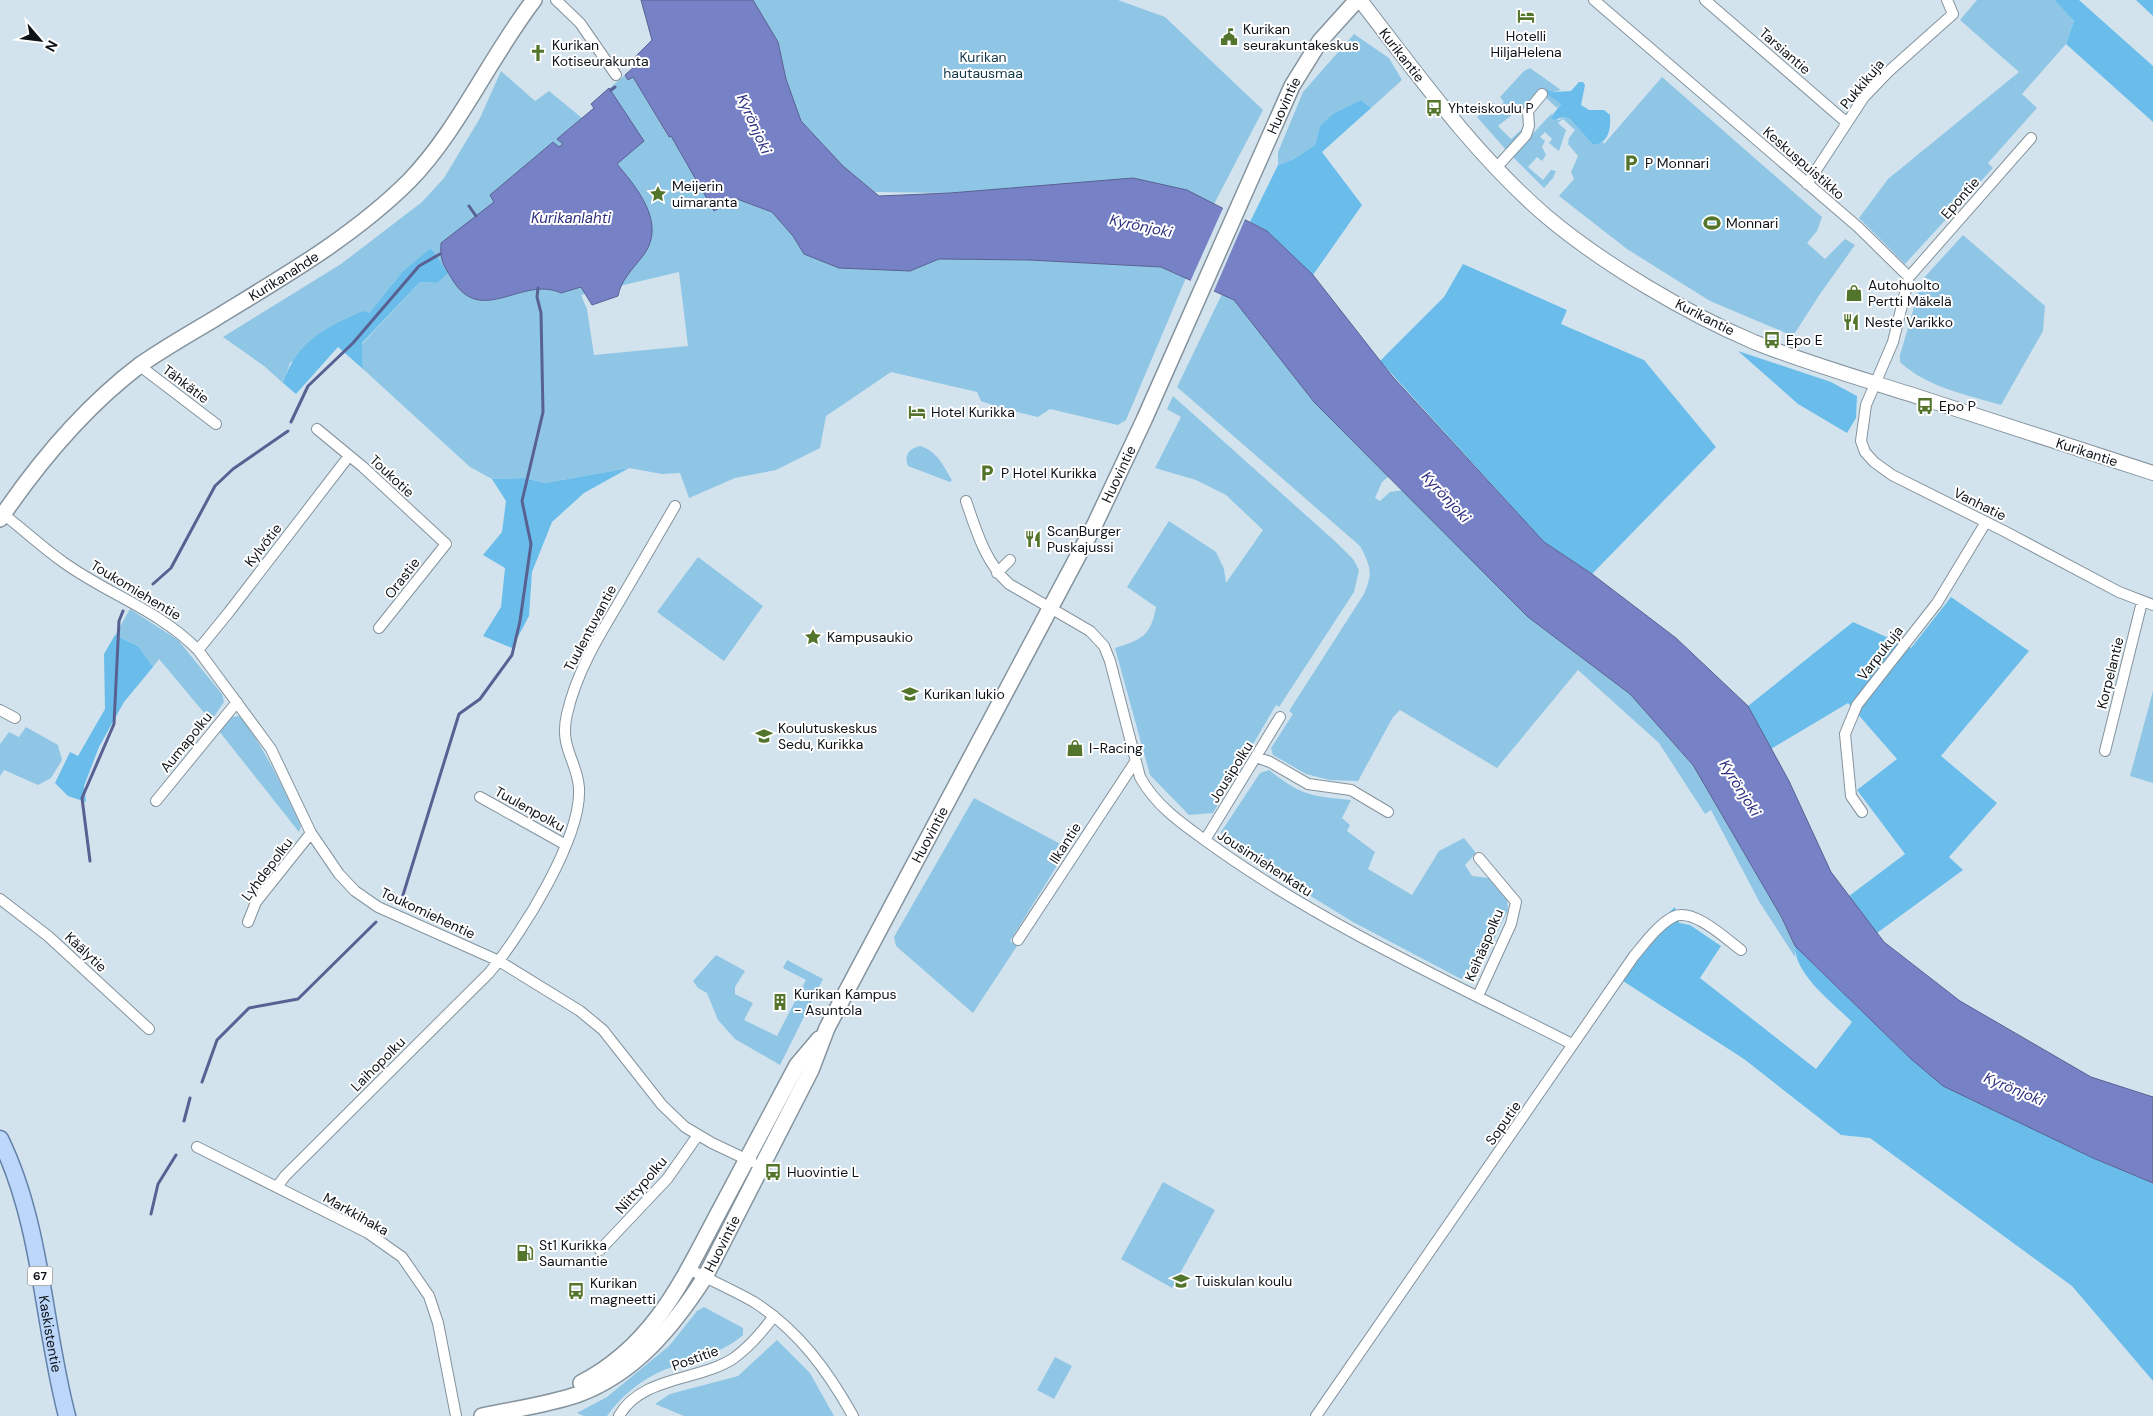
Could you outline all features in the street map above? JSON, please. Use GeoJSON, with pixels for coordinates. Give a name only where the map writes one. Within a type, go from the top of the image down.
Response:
{"type":"FeatureCollection","features":[{"type":"Feature","properties":{"kind":"main road","name":"Kurikanahde"},"geometry":{"type":"LineString","coordinates":[[2,517],[71,430],[102,398],[140,366],[309,261],[366,218],[409,181],[431,155],[514,26],[534,0]]}},
{"type":"Feature","properties":{"kind":"main road","name":"Huovintie"},"geometry":{"type":"LineString","coordinates":[[482,1416],[578,1395],[626,1369],[657,1342],[687,1305],[705,1277],[811,1070],[827,1028],[1095,524],[1144,420],[1292,86],[1320,41],[1359,0]]}},
{"type":"Feature","properties":{"kind":"main road","name":"Huovintie"},"geometry":{"type":"LineString","coordinates":[[553,1400],[620,1358],[648,1332],[674,1296],[797,1065],[827,1028]]}},
{"type":"Feature","properties":{"kind":"main road","name":"Kaskistentie"},"geometry":{"type":"LineString","coordinates":[[0,1139],[11,1163],[31,1229],[58,1378],[68,1416]]}},
{"type":"Feature","properties":{"kind":"street"},"geometry":{"type":"LineString","coordinates":[[556,0],[580,23],[616,75]]}},
{"type":"Feature","properties":{"kind":"street","name":"Kurikantie"},"geometry":{"type":"LineString","coordinates":[[1359,0],[1444,110],[1496,168],[1549,218],[1593,251],[1685,307],[1753,341],[2153,473]]}},
{"type":"Feature","properties":{"kind":"street","name":"Keskuspuistikko"},"geometry":{"type":"LineString","coordinates":[[1594,0],[1858,227],[1909,277]]}},
{"type":"Feature","properties":{"kind":"street","name":"Tarsiantie"},"geometry":{"type":"LineString","coordinates":[[1705,0],[1847,123]]}},
{"type":"Feature","properties":{"kind":"street","name":"Pukkikuja"},"geometry":{"type":"LineString","coordinates":[[1807,184],[1864,98],[1888,72],[1953,14],[1947,0]]}},
{"type":"Feature","properties":{"kind":"street"},"geometry":{"type":"LineString","coordinates":[[1496,168],[1526,135],[1529,126],[1528,111],[1542,94]]}},
{"type":"Feature","properties":{"kind":"street","name":"Epontie"},"geometry":{"type":"LineString","coordinates":[[1909,277],[2031,138]]}},
{"type":"Feature","properties":{"kind":"street"},"geometry":{"type":"LineString","coordinates":[[1876,383],[1893,342],[1909,277]]}},
{"type":"Feature","properties":{"kind":"street","name":"Tähkätie"},"geometry":{"type":"LineString","coordinates":[[140,366],[216,424]]}},
{"type":"Feature","properties":{"kind":"street","name":"Vanhatie"},"geometry":{"type":"LineString","coordinates":[[1876,383],[1866,405],[1861,441],[1865,452],[1874,462],[1892,475],[2118,592],[2153,605]]}},
{"type":"Feature","properties":{"kind":"street","name":"Toukotie"},"geometry":{"type":"LineString","coordinates":[[317,429],[446,544]]}},
{"type":"Feature","properties":{"kind":"street","name":"Kylvötie"},"geometry":{"type":"LineString","coordinates":[[198,650],[349,456]]}},
{"type":"Feature","properties":{"kind":"street"},"geometry":{"type":"LineString","coordinates":[[966,501],[986,553],[998,573],[1010,560]]}},
{"type":"Feature","properties":{"kind":"street","name":"Tuulentuvantie"},"geometry":{"type":"LineString","coordinates":[[499,961],[552,877],[566,845],[577,812],[579,786],[564,742],[567,715],[576,684],[594,646],[675,506]]}},
{"type":"Feature","properties":{"kind":"street","name":"Toukomiehentie"},"geometry":{"type":"LineString","coordinates":[[2,517],[64,563],[156,616],[184,636],[198,650],[272,748],[311,833],[339,874],[355,891],[378,907],[499,961],[580,1011],[603,1030],[662,1105],[685,1127],[761,1167]]}},
{"type":"Feature","properties":{"kind":"street","name":"Varpukuja"},"geometry":{"type":"LineString","coordinates":[[1862,812],[1851,796],[1845,734],[1856,705],[1937,603],[1986,522]]}},
{"type":"Feature","properties":{"kind":"street","name":"Orastie"},"geometry":{"type":"LineString","coordinates":[[379,628],[446,544]]}},
{"type":"Feature","properties":{"kind":"street","name":"Jousimiehenkatu"},"geometry":{"type":"LineString","coordinates":[[998,573],[1009,584],[1090,631],[1104,646],[1110,661],[1140,777],[1152,796],[1169,814],[1205,840],[1329,920],[1383,950],[1572,1044]]}},
{"type":"Feature","properties":{"kind":"street","name":"Korpelantie"},"geometry":{"type":"LineString","coordinates":[[2105,751],[2142,602]]}},
{"type":"Feature","properties":{"kind":"street","name":"Aumapolku"},"geometry":{"type":"LineString","coordinates":[[156,801],[238,702]]}},
{"type":"Feature","properties":{"kind":"street"},"geometry":{"type":"LineString","coordinates":[[0,710],[15,718]]}},
{"type":"Feature","properties":{"kind":"street","name":"Jousipolku"},"geometry":{"type":"LineString","coordinates":[[1205,840],[1280,717]]}},
{"type":"Feature","properties":{"kind":"street"},"geometry":{"type":"LineString","coordinates":[[1256,757],[1270,762],[1308,784],[1351,790],[1388,812]]}},
{"type":"Feature","properties":{"kind":"street","name":"Ilkantie"},"geometry":{"type":"LineString","coordinates":[[1018,940],[1135,762]]}},
{"type":"Feature","properties":{"kind":"street","name":"Tuulenpolku"},"geometry":{"type":"LineString","coordinates":[[480,797],[566,845]]}},
{"type":"Feature","properties":{"kind":"street","name":"Lyhdepolku"},"geometry":{"type":"LineString","coordinates":[[248,922],[256,902],[311,833]]}},
{"type":"Feature","properties":{"kind":"street","name":"Keihäspolku"},"geometry":{"type":"LineString","coordinates":[[1478,996],[1511,924],[1516,902],[1479,858]]}},
{"type":"Feature","properties":{"kind":"street","name":"Käälytie"},"geometry":{"type":"LineString","coordinates":[[0,899],[48,936],[149,1029]]}},
{"type":"Feature","properties":{"kind":"street","name":"Soputie"},"geometry":{"type":"LineString","coordinates":[[1316,1416],[1634,956],[1658,930],[1673,917],[1681,915],[1692,916],[1741,950]]}},
{"type":"Feature","properties":{"kind":"street","name":"Laihopolku"},"geometry":{"type":"LineString","coordinates":[[277,1187],[284,1176],[499,961]]}},
{"type":"Feature","properties":{"kind":"street","name":"Niittypolku"},"geometry":{"type":"LineString","coordinates":[[600,1250],[667,1179],[698,1135]]}},
{"type":"Feature","properties":{"kind":"street","name":"Markkihaka"},"geometry":{"type":"LineString","coordinates":[[198,1146],[368,1233],[402,1257],[430,1296],[438,1323],[456,1416]]}},
{"type":"Feature","properties":{"kind":"street"},"geometry":{"type":"LineString","coordinates":[[689,1269],[753,1302],[774,1316],[809,1349],[836,1386],[853,1416]]}},
{"type":"Feature","properties":{"kind":"street","name":"Postitie"},"geometry":{"type":"LineString","coordinates":[[619,1416],[623,1409],[643,1393],[667,1382],[711,1369],[734,1358],[763,1331],[774,1316]]}},
{"type":"Feature","properties":{"kind":"green space","name":"Kurikan hautausmaa"},"geometry":{"type":"Polygon","coordinates":[[[753,0],[1118,0],[1165,17],[1263,110],[1214,204],[1187,190],[875,192],[843,166],[801,121],[786,79],[778,42],[753,0]]]}},
{"type":"Feature","properties":{"kind":"green space"},"geometry":{"type":"Polygon","coordinates":[[[1977,0],[2054,0],[2074,21],[2066,44],[2022,94],[2037,108],[1988,163],[1993,168],[1905,264],[1859,218],[1888,179],[2019,72],[1960,20],[1977,0]]]}},
{"type":"Feature","properties":{"kind":"green space"},"geometry":{"type":"Polygon","coordinates":[[[1354,34],[1389,58],[1402,80],[1371,108],[1361,100],[1320,126],[1315,145],[1294,159],[1278,165],[1278,152],[1303,92],[1354,34]]]}},
{"type":"Feature","properties":{"kind":"green space"},"geometry":{"type":"Polygon","coordinates":[[[1530,68],[1561,90],[1553,92],[1561,104],[1557,108],[1544,96],[1522,110],[1514,110],[1513,114],[1498,126],[1511,139],[1521,130],[1521,134],[1507,151],[1477,117],[1493,103],[1499,108],[1504,102],[1500,97],[1524,71],[1530,68]]]}},
{"type":"Feature","properties":{"kind":"green space"},"geometry":{"type":"Polygon","coordinates":[[[501,71],[535,101],[549,91],[582,118],[594,108],[591,104],[625,75],[628,80],[633,77],[668,137],[671,136],[715,211],[737,199],[772,212],[793,236],[804,254],[910,271],[939,259],[1029,260],[1161,267],[1186,278],[1126,420],[1118,425],[1050,409],[1038,417],[981,401],[977,392],[891,372],[826,416],[820,448],[776,470],[735,478],[689,498],[680,473],[662,474],[629,468],[545,483],[524,478],[492,479],[470,467],[363,369],[362,344],[420,282],[437,283],[432,248],[403,271],[369,313],[290,363],[283,383],[264,366],[223,337],[341,264],[422,202],[444,178],[480,118],[501,71]],[[679,272],[581,295],[587,309],[594,355],[688,346],[679,272]]]}},
{"type":"Feature","properties":{"kind":"green space"},"geometry":{"type":"Polygon","coordinates":[[[1662,77],[1822,217],[1817,231],[1807,243],[1825,259],[1845,239],[1855,245],[1793,336],[1710,301],[1627,249],[1559,196],[1574,179],[1571,172],[1578,156],[1568,144],[1569,138],[1575,130],[1563,119],[1558,123],[1566,130],[1559,151],[1549,143],[1552,139],[1545,132],[1540,137],[1545,141],[1542,147],[1546,155],[1542,161],[1537,157],[1528,167],[1543,180],[1551,170],[1556,171],[1553,178],[1544,188],[1512,156],[1553,112],[1551,117],[1559,120],[1564,117],[1570,119],[1593,145],[1603,142],[1604,144],[1662,77]]]}},
{"type":"Feature","properties":{"kind":"green space"},"geometry":{"type":"Polygon","coordinates":[[[1963,235],[2045,306],[2043,331],[2001,405],[1961,394],[1935,384],[1910,371],[1900,362],[1900,355],[1922,280],[1963,235]]]}},
{"type":"Feature","properties":{"kind":"green space"},"geometry":{"type":"Polygon","coordinates":[[[1222,294],[1234,300],[1314,402],[1389,476],[1382,482],[1375,498],[1380,501],[1390,492],[1403,490],[1528,617],[1630,694],[1693,765],[1782,918],[1795,946],[1795,957],[1760,903],[1711,810],[1705,814],[1659,743],[1578,670],[1497,768],[1400,710],[1393,717],[1358,781],[1330,780],[1306,774],[1273,755],[1271,748],[1293,714],[1289,711],[1364,594],[1369,581],[1370,570],[1360,546],[1177,387],[1222,294]]]}},
{"type":"Feature","properties":{"kind":"green space"},"geometry":{"type":"Polygon","coordinates":[[[1173,396],[1338,544],[1353,559],[1359,570],[1354,592],[1279,707],[1276,705],[1213,813],[1189,815],[1150,775],[1115,648],[1138,639],[1148,631],[1156,607],[1127,587],[1169,521],[1216,552],[1224,569],[1226,583],[1263,530],[1226,495],[1196,480],[1155,468],[1181,417],[1167,409],[1173,396]]]}},
{"type":"Feature","properties":{"kind":"green space"},"geometry":{"type":"Polygon","coordinates":[[[920,446],[931,451],[939,459],[952,480],[950,482],[908,466],[906,459],[908,453],[920,446]]]}},
{"type":"Feature","properties":{"kind":"green space"},"geometry":{"type":"Polygon","coordinates":[[[698,557],[763,606],[724,661],[657,612],[698,557]]]}},
{"type":"Feature","properties":{"kind":"green space"},"geometry":{"type":"Polygon","coordinates":[[[130,609],[178,640],[222,694],[224,702],[211,721],[159,659],[153,667],[138,646],[115,635],[130,609]]]}},
{"type":"Feature","properties":{"kind":"green space"},"geometry":{"type":"Polygon","coordinates":[[[2153,691],[2153,783],[2130,776],[2153,691]]]}},
{"type":"Feature","properties":{"kind":"green space"},"geometry":{"type":"Polygon","coordinates":[[[240,716],[258,742],[281,783],[301,826],[299,832],[219,731],[231,717],[240,716]]]}},
{"type":"Feature","properties":{"kind":"green space"},"geometry":{"type":"Polygon","coordinates":[[[26,727],[58,745],[62,760],[51,778],[38,785],[4,770],[0,776],[0,744],[9,732],[19,737],[26,727]]]}},
{"type":"Feature","properties":{"kind":"green space"},"geometry":{"type":"Polygon","coordinates":[[[1269,770],[1290,785],[1307,793],[1316,796],[1351,800],[1342,818],[1350,825],[1347,831],[1375,852],[1368,869],[1412,895],[1439,851],[1464,838],[1476,853],[1465,865],[1472,876],[1489,878],[1507,898],[1508,910],[1480,969],[1461,979],[1353,922],[1224,843],[1221,832],[1260,773],[1269,770]]]}},
{"type":"Feature","properties":{"kind":"green space"},"geometry":{"type":"Polygon","coordinates":[[[974,798],[1068,848],[1010,941],[1017,946],[973,1013],[896,946],[894,937],[974,798]]]}},
{"type":"Feature","properties":{"kind":"green space"},"geometry":{"type":"Polygon","coordinates":[[[716,955],[745,971],[735,987],[735,994],[753,1003],[744,1020],[777,1036],[806,980],[783,968],[787,960],[823,979],[780,1065],[735,1039],[718,1020],[707,993],[698,988],[693,981],[716,955]]]}},
{"type":"Feature","properties":{"kind":"green space"},"geometry":{"type":"Polygon","coordinates":[[[1163,1182],[1215,1210],[1172,1288],[1121,1259],[1163,1182]]]}},
{"type":"Feature","properties":{"kind":"green space"},"geometry":{"type":"Polygon","coordinates":[[[704,1307],[743,1328],[743,1335],[735,1342],[716,1352],[664,1370],[648,1378],[625,1395],[607,1416],[584,1416],[577,1413],[607,1397],[669,1346],[697,1311],[704,1307]]]}},
{"type":"Feature","properties":{"kind":"green space"},"geometry":{"type":"Polygon","coordinates":[[[777,1340],[810,1373],[834,1416],[684,1416],[655,1404],[670,1394],[738,1376],[777,1340]]]}},
{"type":"Feature","properties":{"kind":"green space"},"geometry":{"type":"Polygon","coordinates":[[[1055,1357],[1072,1366],[1054,1399],[1037,1390],[1055,1357]]]}},
{"type":"Feature","properties":{"kind":"shaded area"},"geometry":{"type":"Polygon","coordinates":[[[2054,0],[2079,0],[2153,66],[2153,122],[2066,44],[2074,21],[2054,0]]]}},
{"type":"Feature","properties":{"kind":"shaded area"},"geometry":{"type":"Polygon","coordinates":[[[2136,0],[2153,0],[2153,16],[2136,0]]]}},
{"type":"Feature","properties":{"kind":"shaded area"},"geometry":{"type":"Polygon","coordinates":[[[1579,82],[1583,82],[1585,85],[1581,105],[1589,110],[1604,110],[1610,115],[1608,134],[1603,142],[1598,144],[1593,145],[1570,119],[1564,117],[1553,120],[1551,117],[1561,104],[1547,94],[1548,90],[1553,92],[1571,91],[1579,82]]]}},
{"type":"Feature","properties":{"kind":"shaded area"},"geometry":{"type":"Polygon","coordinates":[[[1361,100],[1371,108],[1322,152],[1362,205],[1313,275],[1267,231],[1250,222],[1278,165],[1294,159],[1315,145],[1320,126],[1333,114],[1361,100]]]}},
{"type":"Feature","properties":{"kind":"shaded area"},"geometry":{"type":"Polygon","coordinates":[[[431,248],[448,273],[437,283],[420,282],[362,343],[363,369],[338,347],[296,394],[283,383],[296,356],[304,346],[336,324],[363,311],[369,313],[403,271],[431,248]]]}},
{"type":"Feature","properties":{"kind":"shaded area"},"geometry":{"type":"Polygon","coordinates":[[[1463,264],[1567,310],[1561,324],[1644,360],[1716,447],[1592,574],[1544,542],[1380,361],[1444,297],[1463,264]]]}},
{"type":"Feature","properties":{"kind":"shaded area"},"geometry":{"type":"Polygon","coordinates":[[[1738,351],[1831,382],[1857,396],[1856,418],[1847,433],[1798,404],[1738,351]]]}},
{"type":"Feature","properties":{"kind":"shaded area"},"geometry":{"type":"Polygon","coordinates":[[[629,468],[584,493],[552,522],[532,572],[529,616],[512,648],[483,636],[501,607],[505,568],[483,555],[502,532],[506,501],[492,479],[524,478],[545,483],[629,468]]]}},
{"type":"Feature","properties":{"kind":"shaded area"},"geometry":{"type":"Polygon","coordinates":[[[1951,597],[2029,651],[1941,756],[1997,803],[1949,857],[1963,870],[1877,933],[1849,896],[1905,854],[1857,790],[1897,759],[1848,703],[1771,749],[1748,706],[1853,622],[1911,648],[1951,597]]]}},
{"type":"Feature","properties":{"kind":"shaded area"},"geometry":{"type":"Polygon","coordinates":[[[115,635],[138,646],[153,667],[124,702],[99,747],[84,786],[86,802],[68,796],[55,783],[70,752],[78,756],[105,709],[104,654],[115,635]]]}},
{"type":"Feature","properties":{"kind":"shaded area"},"geometry":{"type":"Polygon","coordinates":[[[1675,907],[1679,923],[1690,925],[1721,946],[1700,978],[1816,1069],[1852,1022],[1825,997],[1808,977],[1796,957],[1795,946],[1910,1058],[2093,1158],[2153,1183],[2153,1381],[2072,1286],[1870,1138],[1841,1135],[1744,1059],[1623,981],[1617,971],[1647,933],[1675,907]]]}},
{"type":"Feature","properties":{"kind":"water","name":"Kyrönjoki"},"geometry":{"type":"Polygon","coordinates":[[[641,0],[753,0],[778,42],[786,79],[801,121],[843,166],[879,196],[950,193],[1133,178],[1187,190],[1267,231],[1313,275],[1392,376],[1544,542],[1592,574],[1676,638],[1748,706],[1789,781],[1831,872],[1884,942],[1960,1001],[2091,1077],[2153,1097],[2153,1183],[2093,1158],[1943,1086],[1910,1058],[1795,946],[1782,918],[1693,765],[1630,694],[1528,617],[1314,402],[1234,300],[1161,267],[1029,260],[939,259],[910,271],[839,268],[804,254],[793,236],[772,212],[737,199],[714,211],[671,136],[669,137],[633,77],[628,80],[625,75],[634,67],[636,56],[652,40],[641,0]]]}},
{"type":"Feature","properties":{"kind":"water","name":"Kurikanlahti"},"geometry":{"type":"Polygon","coordinates":[[[609,88],[644,141],[617,164],[641,196],[651,220],[652,232],[649,245],[624,280],[618,296],[592,305],[581,287],[561,293],[546,289],[532,290],[489,300],[476,299],[463,293],[444,266],[441,243],[494,202],[490,195],[553,142],[559,147],[563,144],[557,139],[594,108],[591,104],[609,88]]]}},
{"type":"Feature","properties":{"kind":"pier"},"geometry":{"type":"Polygon","coordinates":[[[1224,206],[1246,217],[1213,293],[1190,282],[1224,206]]]}},
{"type":"Feature","properties":{"kind":"waterway"},"geometry":{"type":"LineString","coordinates":[[611,90],[615,87]]}},
{"type":"Feature","properties":{"kind":"waterway"},"geometry":{"type":"LineString","coordinates":[[469,206],[476,216]]}},
{"type":"Feature","properties":{"kind":"waterway"},"geometry":{"type":"LineString","coordinates":[[291,422],[308,386],[353,343],[419,266],[440,254]]}},
{"type":"Feature","properties":{"kind":"waterway"},"geometry":{"type":"LineString","coordinates":[[403,895],[459,714],[480,699],[512,655],[520,621],[531,544],[522,501],[543,412],[541,313],[537,297],[538,288]]}},
{"type":"Feature","properties":{"kind":"waterway"},"geometry":{"type":"LineString","coordinates":[[153,584],[171,568],[215,486],[233,469],[288,431]]}},
{"type":"Feature","properties":{"kind":"waterway"},"geometry":{"type":"LineString","coordinates":[[90,861],[82,798],[114,724],[119,621],[123,611]]}},
{"type":"Feature","properties":{"kind":"waterway"},"geometry":{"type":"LineString","coordinates":[[202,1082],[217,1040],[249,1008],[298,999],[376,922]]}},
{"type":"Feature","properties":{"kind":"waterway"},"geometry":{"type":"LineString","coordinates":[[184,1121],[190,1098]]}},
{"type":"Feature","properties":{"kind":"waterway"},"geometry":{"type":"LineString","coordinates":[[151,1214],[158,1184],[176,1155]]}},
{"type":"Feature","properties":{"kind":"place","name":"Hotelli HiljaHelena"},"geometry":{"type":"Point","coordinates":[1526,16]}},
{"type":"Feature","properties":{"kind":"place","name":"Kurikan seurakuntakeskus"},"geometry":{"type":"Point","coordinates":[1229,37]}},
{"type":"Feature","properties":{"kind":"place","name":"Kurikan Kotiseurakunta"},"geometry":{"type":"Point","coordinates":[538,53]}},
{"type":"Feature","properties":{"kind":"place","name":"Yhteiskoulu P"},"geometry":{"type":"Point","coordinates":[1434,108]}},
{"type":"Feature","properties":{"kind":"place","name":"P Monnari"},"geometry":{"type":"Point","coordinates":[1631,163]}},
{"type":"Feature","properties":{"kind":"place","name":"Meijerin uimaranta"},"geometry":{"type":"Point","coordinates":[658,194]}},
{"type":"Feature","properties":{"kind":"place","name":"Monnari"},"geometry":{"type":"Point","coordinates":[1712,223]}},
{"type":"Feature","properties":{"kind":"place","name":"Autohuolto Pertti Mäkelä"},"geometry":{"type":"Point","coordinates":[1854,293]}},
{"type":"Feature","properties":{"kind":"place","name":"Neste Varikko"},"geometry":{"type":"Point","coordinates":[1851,322]}},
{"type":"Feature","properties":{"kind":"place","name":"Epo E"},"geometry":{"type":"Point","coordinates":[1772,340]}},
{"type":"Feature","properties":{"kind":"place","name":"Epo P"},"geometry":{"type":"Point","coordinates":[1925,406]}},
{"type":"Feature","properties":{"kind":"place","name":"Hotel Kurikka"},"geometry":{"type":"Point","coordinates":[917,412]}},
{"type":"Feature","properties":{"kind":"place","name":"P Hotel Kurikka"},"geometry":{"type":"Point","coordinates":[987,473]}},
{"type":"Feature","properties":{"kind":"place","name":"ScanBurger Puskajussi"},"geometry":{"type":"Point","coordinates":[1033,539]}},
{"type":"Feature","properties":{"kind":"place","name":"Kampusaukio"},"geometry":{"type":"Point","coordinates":[813,637]}},
{"type":"Feature","properties":{"kind":"place","name":"Kurikan lukio"},"geometry":{"type":"Point","coordinates":[910,694]}},
{"type":"Feature","properties":{"kind":"place","name":"Koulutuskeskus Sedu, Kurikka"},"geometry":{"type":"Point","coordinates":[764,736]}},
{"type":"Feature","properties":{"kind":"place","name":"I-Racing"},"geometry":{"type":"Point","coordinates":[1075,748]}},
{"type":"Feature","properties":{"kind":"place","name":"Kurikan Kampus - Asuntola"},"geometry":{"type":"Point","coordinates":[780,1002]}},
{"type":"Feature","properties":{"kind":"place","name":"Huovintie L"},"geometry":{"type":"Point","coordinates":[773,1172]}},
{"type":"Feature","properties":{"kind":"place","name":"St1 Kurikka Saumantie"},"geometry":{"type":"Point","coordinates":[525,1253]}},
{"type":"Feature","properties":{"kind":"place","name":"Tuiskulan koulu"},"geometry":{"type":"Point","coordinates":[1181,1281]}},
{"type":"Feature","properties":{"kind":"place","name":"Kurikan magneetti"},"geometry":{"type":"Point","coordinates":[576,1291]}}]}
